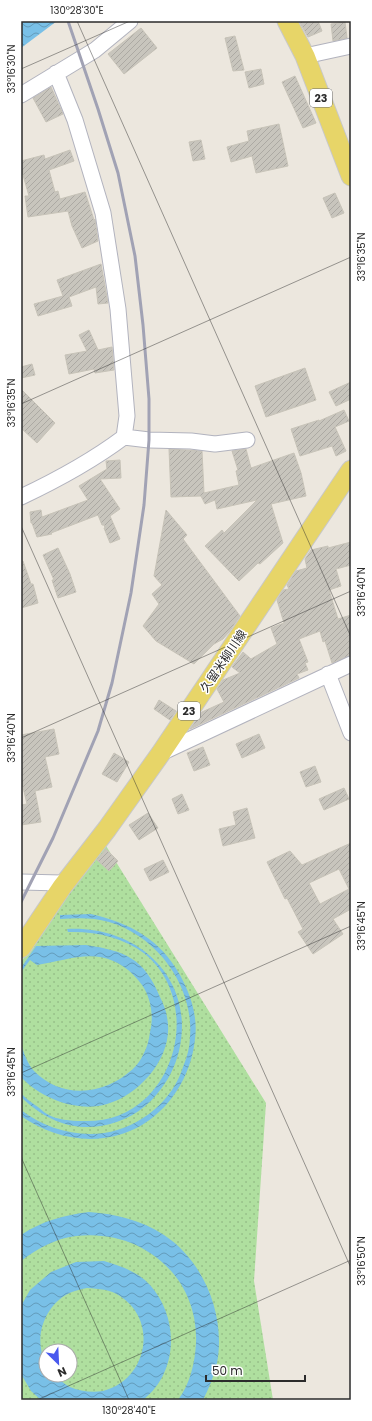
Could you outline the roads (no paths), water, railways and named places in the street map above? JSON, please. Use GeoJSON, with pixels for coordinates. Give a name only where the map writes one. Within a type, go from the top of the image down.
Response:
{"type":"FeatureCollection","features":[{"type":"Feature","properties":{"kind":"main road","name":"23"},"geometry":{"type":"LineString","coordinates":[[287,21],[305,56],[351,176]]}},
{"type":"Feature","properties":{"kind":"main road","name":"久留米柳川線"},"geometry":{"type":"LineString","coordinates":[[21,948],[62,887],[107,829],[161,753],[351,470]]}},
{"type":"Feature","properties":{"kind":"street"},"geometry":{"type":"LineString","coordinates":[[21,95],[95,50],[130,21]]}},
{"type":"Feature","properties":{"kind":"street"},"geometry":{"type":"LineString","coordinates":[[305,56],[351,46]]}},
{"type":"Feature","properties":{"kind":"street"},"geometry":{"type":"LineString","coordinates":[[56,73],[75,120],[103,213],[118,309],[127,416],[124,438]]}},
{"type":"Feature","properties":{"kind":"street"},"geometry":{"type":"LineString","coordinates":[[21,497],[63,476],[124,438],[191,441],[215,444],[247,440]]}},
{"type":"Feature","properties":{"kind":"street"},"geometry":{"type":"LineString","coordinates":[[161,753],[351,664]]}},
{"type":"Feature","properties":{"kind":"street"},"geometry":{"type":"LineString","coordinates":[[328,674],[351,733]]}},
{"type":"Feature","properties":{"kind":"street"},"geometry":{"type":"LineString","coordinates":[[21,882],[61,883],[62,887]]}},
{"type":"Feature","properties":{"kind":"water"},"geometry":{"type":"Polygon","coordinates":[[[21,21],[57,21],[21,48],[21,21]]]}},
{"type":"Feature","properties":{"kind":"water"},"geometry":{"type":"Polygon","coordinates":[[[91,914],[119,922],[143,934],[172,962],[180,975],[193,1006],[196,1031],[192,1057],[186,1074],[166,1105],[139,1127],[122,1134],[104,1138],[82,1139],[61,1135],[40,1127],[21,1116],[21,1110],[40,1122],[60,1130],[82,1134],[104,1133],[131,1125],[155,1109],[172,1090],[186,1060],[190,1037],[190,1018],[186,999],[179,982],[157,951],[126,929],[103,920],[78,918],[60,919],[60,915],[91,914]]]}},
{"type":"Feature","properties":{"kind":"water"},"geometry":{"type":"Polygon","coordinates":[[[67,929],[93,930],[116,936],[138,947],[156,961],[169,979],[179,1001],[182,1025],[179,1051],[168,1079],[157,1094],[139,1111],[125,1119],[101,1126],[78,1127],[57,1121],[38,1111],[29,1104],[21,1097],[21,1093],[46,1113],[55,1118],[64,1120],[91,1121],[108,1119],[132,1109],[146,1098],[159,1083],[168,1065],[174,1046],[177,1026],[175,1006],[169,986],[159,969],[145,954],[118,939],[98,934],[68,932],[67,929]]]}},
{"type":"Feature","properties":{"kind":"water"},"geometry":{"type":"Polygon","coordinates":[[[86,945],[112,950],[132,959],[140,965],[154,984],[163,1004],[167,1014],[168,1031],[166,1045],[153,1071],[132,1092],[107,1104],[84,1107],[60,1102],[49,1097],[29,1085],[21,1077],[21,1044],[34,1071],[53,1085],[64,1089],[74,1090],[85,1091],[96,1089],[118,1080],[136,1066],[147,1047],[152,1020],[150,1001],[142,985],[134,975],[119,963],[107,958],[92,956],[37,965],[30,960],[21,972],[21,968],[36,946],[86,945]]]}},
{"type":"Feature","properties":{"kind":"water"},"geometry":{"type":"Polygon","coordinates":[[[89,1212],[109,1214],[128,1219],[146,1225],[164,1235],[178,1246],[190,1259],[201,1275],[209,1291],[215,1309],[219,1345],[216,1368],[203,1400],[178,1400],[186,1387],[193,1366],[196,1343],[194,1319],[188,1297],[176,1278],[162,1261],[143,1249],[123,1240],[100,1236],[76,1236],[61,1239],[40,1248],[21,1261],[21,1235],[54,1219],[89,1212]]]}},
{"type":"Feature","properties":{"kind":"water"},"geometry":{"type":"Polygon","coordinates":[[[104,1261],[140,1276],[150,1285],[160,1298],[170,1328],[171,1344],[169,1360],[163,1375],[155,1388],[143,1400],[41,1400],[31,1391],[21,1374],[21,1306],[30,1290],[51,1272],[76,1262],[104,1261]],[[87,1288],[78,1290],[64,1296],[52,1307],[47,1315],[41,1331],[40,1343],[38,1343],[38,1383],[64,1383],[74,1388],[99,1392],[118,1385],[130,1375],[138,1363],[143,1349],[143,1334],[140,1320],[132,1307],[120,1296],[104,1290],[87,1288]]]}},
{"type":"Feature","properties":{"kind":"railway"},"geometry":{"type":"LineString","coordinates":[[21,902],[53,838],[98,731],[112,683],[131,593],[144,505],[149,440],[149,399],[143,325],[135,256],[118,173],[68,21]]}}]}
